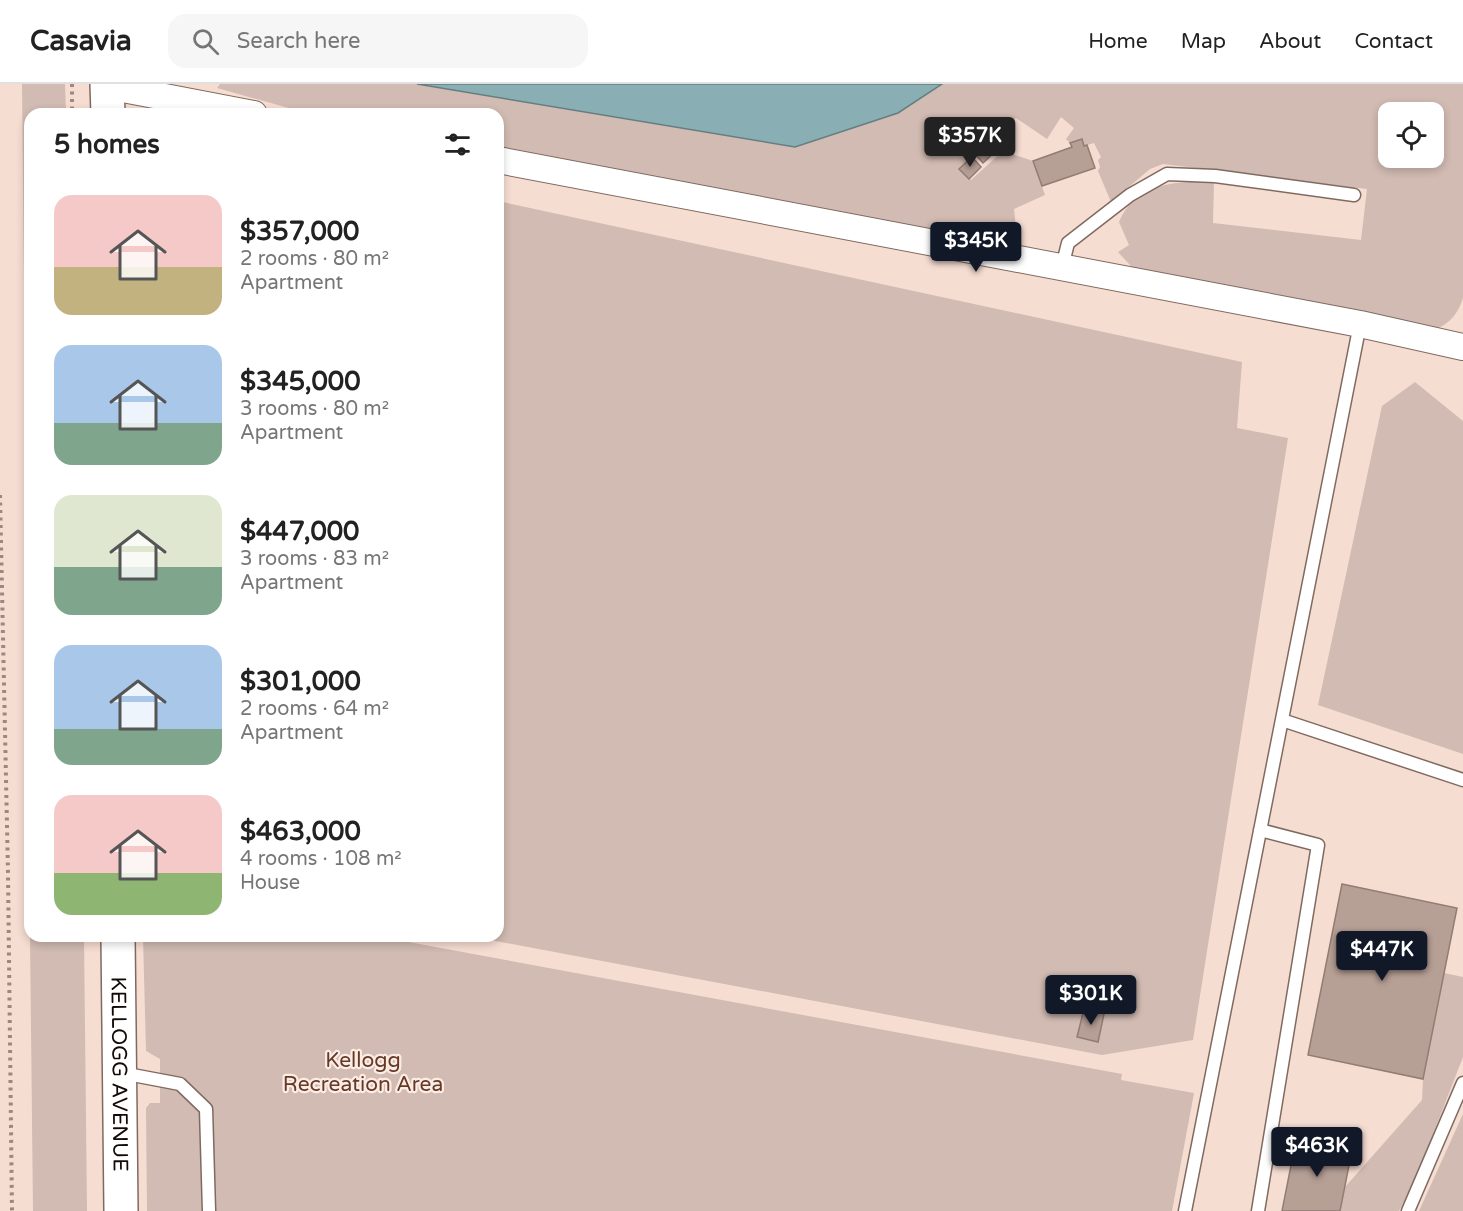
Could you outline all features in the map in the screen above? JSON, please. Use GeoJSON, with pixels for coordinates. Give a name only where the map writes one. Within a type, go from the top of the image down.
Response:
{"type":"FeatureCollection","features":[{"type":"Feature","properties":{"kind":"main road","name":"KELLOGG AVENUE"},"geometry":{"type":"LineString","coordinates":[[118,942],[121,1211]]}},
{"type":"Feature","properties":{"kind":"street"},"geometry":{"type":"LineString","coordinates":[[107,95],[208,108]]}},
{"type":"Feature","properties":{"kind":"street"},"geometry":{"type":"LineString","coordinates":[[504,161],[1360,324],[1463,346]]}},
{"type":"Feature","properties":{"kind":"lane"},"geometry":{"type":"LineString","coordinates":[[1062,267],[1068,243],[1130,195],[1167,174],[1215,176],[1354,195]]}},
{"type":"Feature","properties":{"kind":"lane"},"geometry":{"type":"LineString","coordinates":[[1185,1211],[1360,324]]}},
{"type":"Feature","properties":{"kind":"lane"},"geometry":{"type":"LineString","coordinates":[[1282,720],[1463,780]]}},
{"type":"Feature","properties":{"kind":"lane"},"geometry":{"type":"LineString","coordinates":[[1258,1211],[1318,845],[1260,830]]}},
{"type":"Feature","properties":{"kind":"lane"},"geometry":{"type":"LineString","coordinates":[[118,1072],[180,1084],[206,1109],[209,1211]]}},
{"type":"Feature","properties":{"kind":"lane"},"geometry":{"type":"LineString","coordinates":[[1408,1211],[1463,1083]]}},
{"type":"Feature","properties":{"kind":"path"},"geometry":{"type":"LineString","coordinates":[[72,84],[72,108]]}},
{"type":"Feature","properties":{"kind":"path"},"geometry":{"type":"LineString","coordinates":[[0,495],[9,873],[12,1211]]}},
{"type":"Feature","properties":{"kind":"green space"},"geometry":{"type":"Polygon","coordinates":[[[22,84],[65,84],[66,108],[24,108],[24,281],[22,84]]]}},
{"type":"Feature","properties":{"kind":"green space"},"geometry":{"type":"Polygon","coordinates":[[[220,84],[417,84],[795,147],[898,113],[942,84],[1463,84],[1463,298],[1453,317],[1435,330],[1141,277],[1118,252],[1129,245],[1119,222],[1126,209],[1136,199],[1159,187],[1186,182],[1214,182],[1213,223],[1361,240],[1367,189],[1163,164],[1150,169],[1111,202],[1098,171],[1100,167],[1098,160],[1101,157],[1094,143],[1084,146],[1082,139],[1070,143],[1066,139],[1074,128],[1061,117],[1047,139],[1016,118],[960,168],[971,180],[1003,151],[1033,161],[1045,195],[1014,209],[1017,238],[1010,246],[504,153],[504,108],[289,108],[217,88],[220,84]]]}},
{"type":"Feature","properties":{"kind":"green space"},"geometry":{"type":"Polygon","coordinates":[[[504,202],[1242,362],[1237,428],[1288,438],[1193,1040],[1102,1055],[501,942],[504,942],[504,202]]]}},
{"type":"Feature","properties":{"kind":"green space"},"geometry":{"type":"Polygon","coordinates":[[[1415,382],[1463,421],[1463,754],[1318,705],[1382,406],[1415,382]]]}},
{"type":"Feature","properties":{"kind":"green space"},"geometry":{"type":"Polygon","coordinates":[[[30,942],[84,942],[87,1211],[33,1211],[30,942]]]}},
{"type":"Feature","properties":{"kind":"green space","name":"Kellogg Recreation Area"},"geometry":{"type":"Polygon","coordinates":[[[143,942],[408,942],[1122,1074],[1121,1080],[1194,1093],[1172,1211],[147,1211],[146,1108],[150,1103],[160,1103],[160,1059],[146,1051],[143,942]]]}},
{"type":"Feature","properties":{"kind":"green space"},"geometry":{"type":"Polygon","coordinates":[[[1444,973],[1463,977],[1463,1057],[1416,1178],[1399,1211],[1340,1211],[1345,1187],[1422,1100],[1423,1079],[1444,973]]]}},
{"type":"Feature","properties":{"kind":"green space"},"geometry":{"type":"Polygon","coordinates":[[[1463,1114],[1463,1211],[1419,1211],[1463,1114]]]}},
{"type":"Feature","properties":{"kind":"water"},"geometry":{"type":"Polygon","coordinates":[[[417,84],[942,84],[898,113],[795,147],[417,84]]]}},
{"type":"Feature","properties":{"kind":"building"},"geometry":{"type":"Polygon","coordinates":[[[992,137],[1001,146],[983,163],[974,153],[992,137]]]}},
{"type":"Feature","properties":{"kind":"building"},"geometry":{"type":"Polygon","coordinates":[[[1082,139],[1084,146],[1087,145],[1095,168],[1042,186],[1033,161],[1072,147],[1070,143],[1082,139]]]}},
{"type":"Feature","properties":{"kind":"building"},"geometry":{"type":"Polygon","coordinates":[[[972,157],[981,167],[969,179],[959,169],[972,157]]]}},
{"type":"Feature","properties":{"kind":"building"},"geometry":{"type":"Polygon","coordinates":[[[1342,884],[1457,908],[1423,1079],[1308,1055],[1342,884]]]}},
{"type":"Feature","properties":{"kind":"building"},"geometry":{"type":"Polygon","coordinates":[[[1084,1009],[1104,1014],[1098,1042],[1077,1037],[1084,1009]]]}},
{"type":"Feature","properties":{"kind":"building"},"geometry":{"type":"Polygon","coordinates":[[[1296,1140],[1352,1150],[1340,1211],[1282,1211],[1296,1140]]]}}]}
